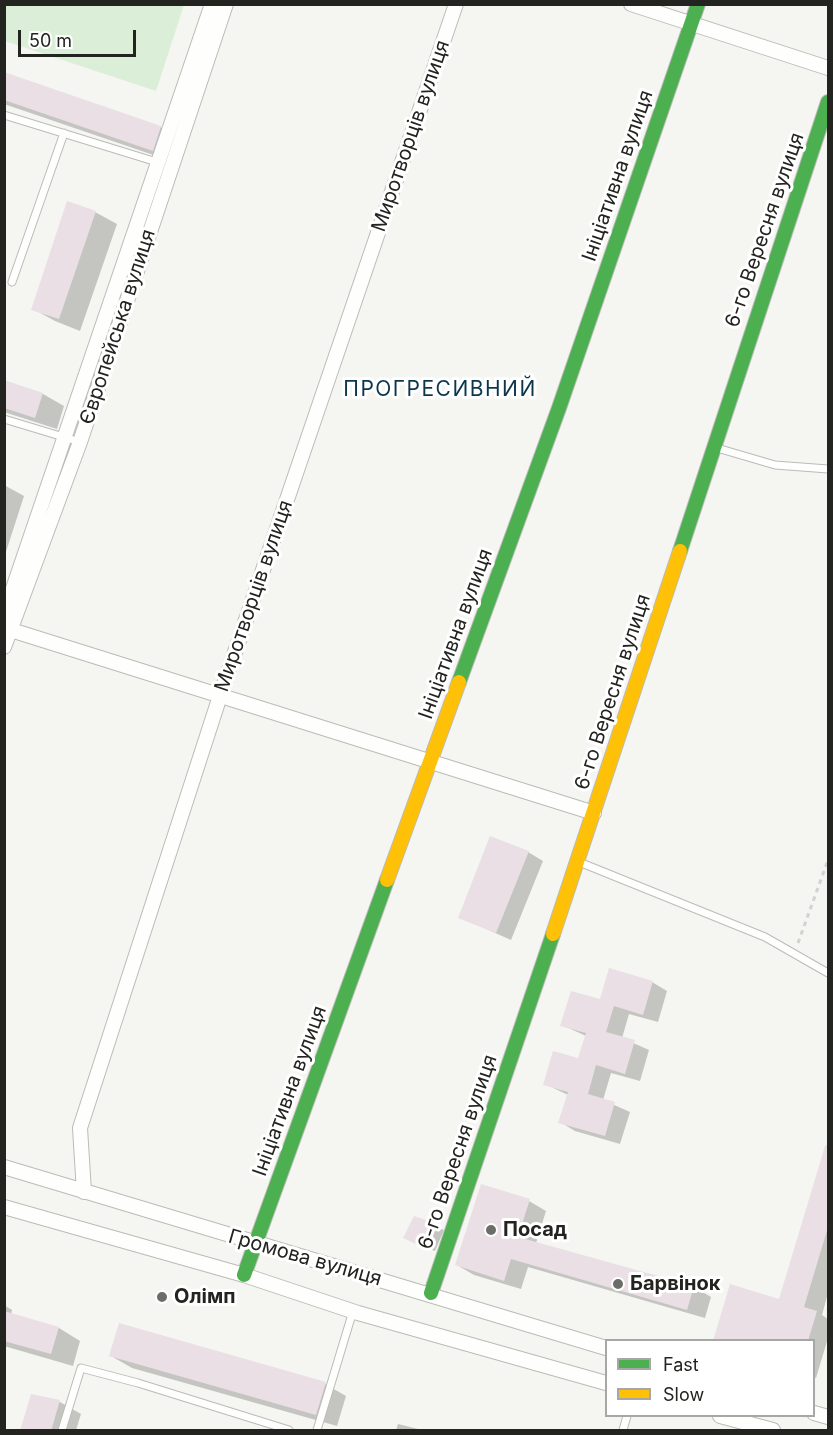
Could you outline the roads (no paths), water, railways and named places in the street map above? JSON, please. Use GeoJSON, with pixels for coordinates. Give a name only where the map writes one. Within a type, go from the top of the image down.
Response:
{"type":"FeatureCollection","features":[{"type":"Feature","properties":{"kind":"street"},"geometry":{"type":"LineString","coordinates":[[4,615],[212,4]]}},
{"type":"Feature","properties":{"kind":"street","name":"Європейська вулиця"},"geometry":{"type":"LineString","coordinates":[[4,647],[80,442],[226,4]]}},
{"type":"Feature","properties":{"kind":"street","name":"Миротворців вулиця"},"geometry":{"type":"LineString","coordinates":[[84,1192],[80,1128],[220,696],[456,4]]}},
{"type":"Feature","properties":{"kind":"street"},"geometry":{"type":"LineString","coordinates":[[631,4],[828,68]]}},
{"type":"Feature","properties":{"kind":"street","name":"Ініціативна вулиця"},"geometry":{"type":"LineString","coordinates":[[244,1275],[559,408],[698,4]]}},
{"type":"Feature","properties":{"kind":"street","name":"6-го Вересня вулиця"},"geometry":{"type":"LineString","coordinates":[[431,1293],[594,813],[828,102]]}},
{"type":"Feature","properties":{"kind":"street"},"geometry":{"type":"LineString","coordinates":[[11,630],[594,813]]}},
{"type":"Feature","properties":{"kind":"street","name":"Громова вулиця"},"geometry":{"type":"LineString","coordinates":[[4,1167],[255,1244],[431,1293],[605,1348]]}},
{"type":"Feature","properties":{"kind":"street","name":"Громова вулиця"},"geometry":{"type":"LineString","coordinates":[[4,1207],[244,1275],[353,1311],[605,1383]]}},
{"type":"Feature","properties":{"kind":"street"},"geometry":{"type":"LineString","coordinates":[[724,1417],[773,1431]]}},
{"type":"Feature","properties":{"kind":"lane"},"geometry":{"type":"LineString","coordinates":[[4,115],[171,166]]}},
{"type":"Feature","properties":{"kind":"lane"},"geometry":{"type":"LineString","coordinates":[[12,282],[64,133]]}},
{"type":"Feature","properties":{"kind":"lane"},"geometry":{"type":"LineString","coordinates":[[4,419],[80,442]]}},
{"type":"Feature","properties":{"kind":"lane"},"geometry":{"type":"LineString","coordinates":[[713,447],[775,465],[828,469]]}},
{"type":"Feature","properties":{"kind":"lane"},"geometry":{"type":"LineString","coordinates":[[577,861],[765,938],[828,973]]}},
{"type":"Feature","properties":{"kind":"lane"},"geometry":{"type":"LineString","coordinates":[[316,1431],[353,1311]]}},
{"type":"Feature","properties":{"kind":"lane"},"geometry":{"type":"LineString","coordinates":[[62,1431],[81,1368],[138,1383],[289,1431]]}},
{"type":"Feature","properties":{"kind":"place","name":"Посад"},"geometry":{"type":"Point","coordinates":[491,1230]}},
{"type":"Feature","properties":{"kind":"place","name":"Барвінок"},"geometry":{"type":"Point","coordinates":[618,1284]}},
{"type":"Feature","properties":{"kind":"place","name":"Олімп"},"geometry":{"type":"Point","coordinates":[162,1297]}},
{"type":"Feature","properties":{"kind":"district","name":"ПРОГРЕСИВНИЙ"},"geometry":{"type":"Point","coordinates":[440,390]}}]}
